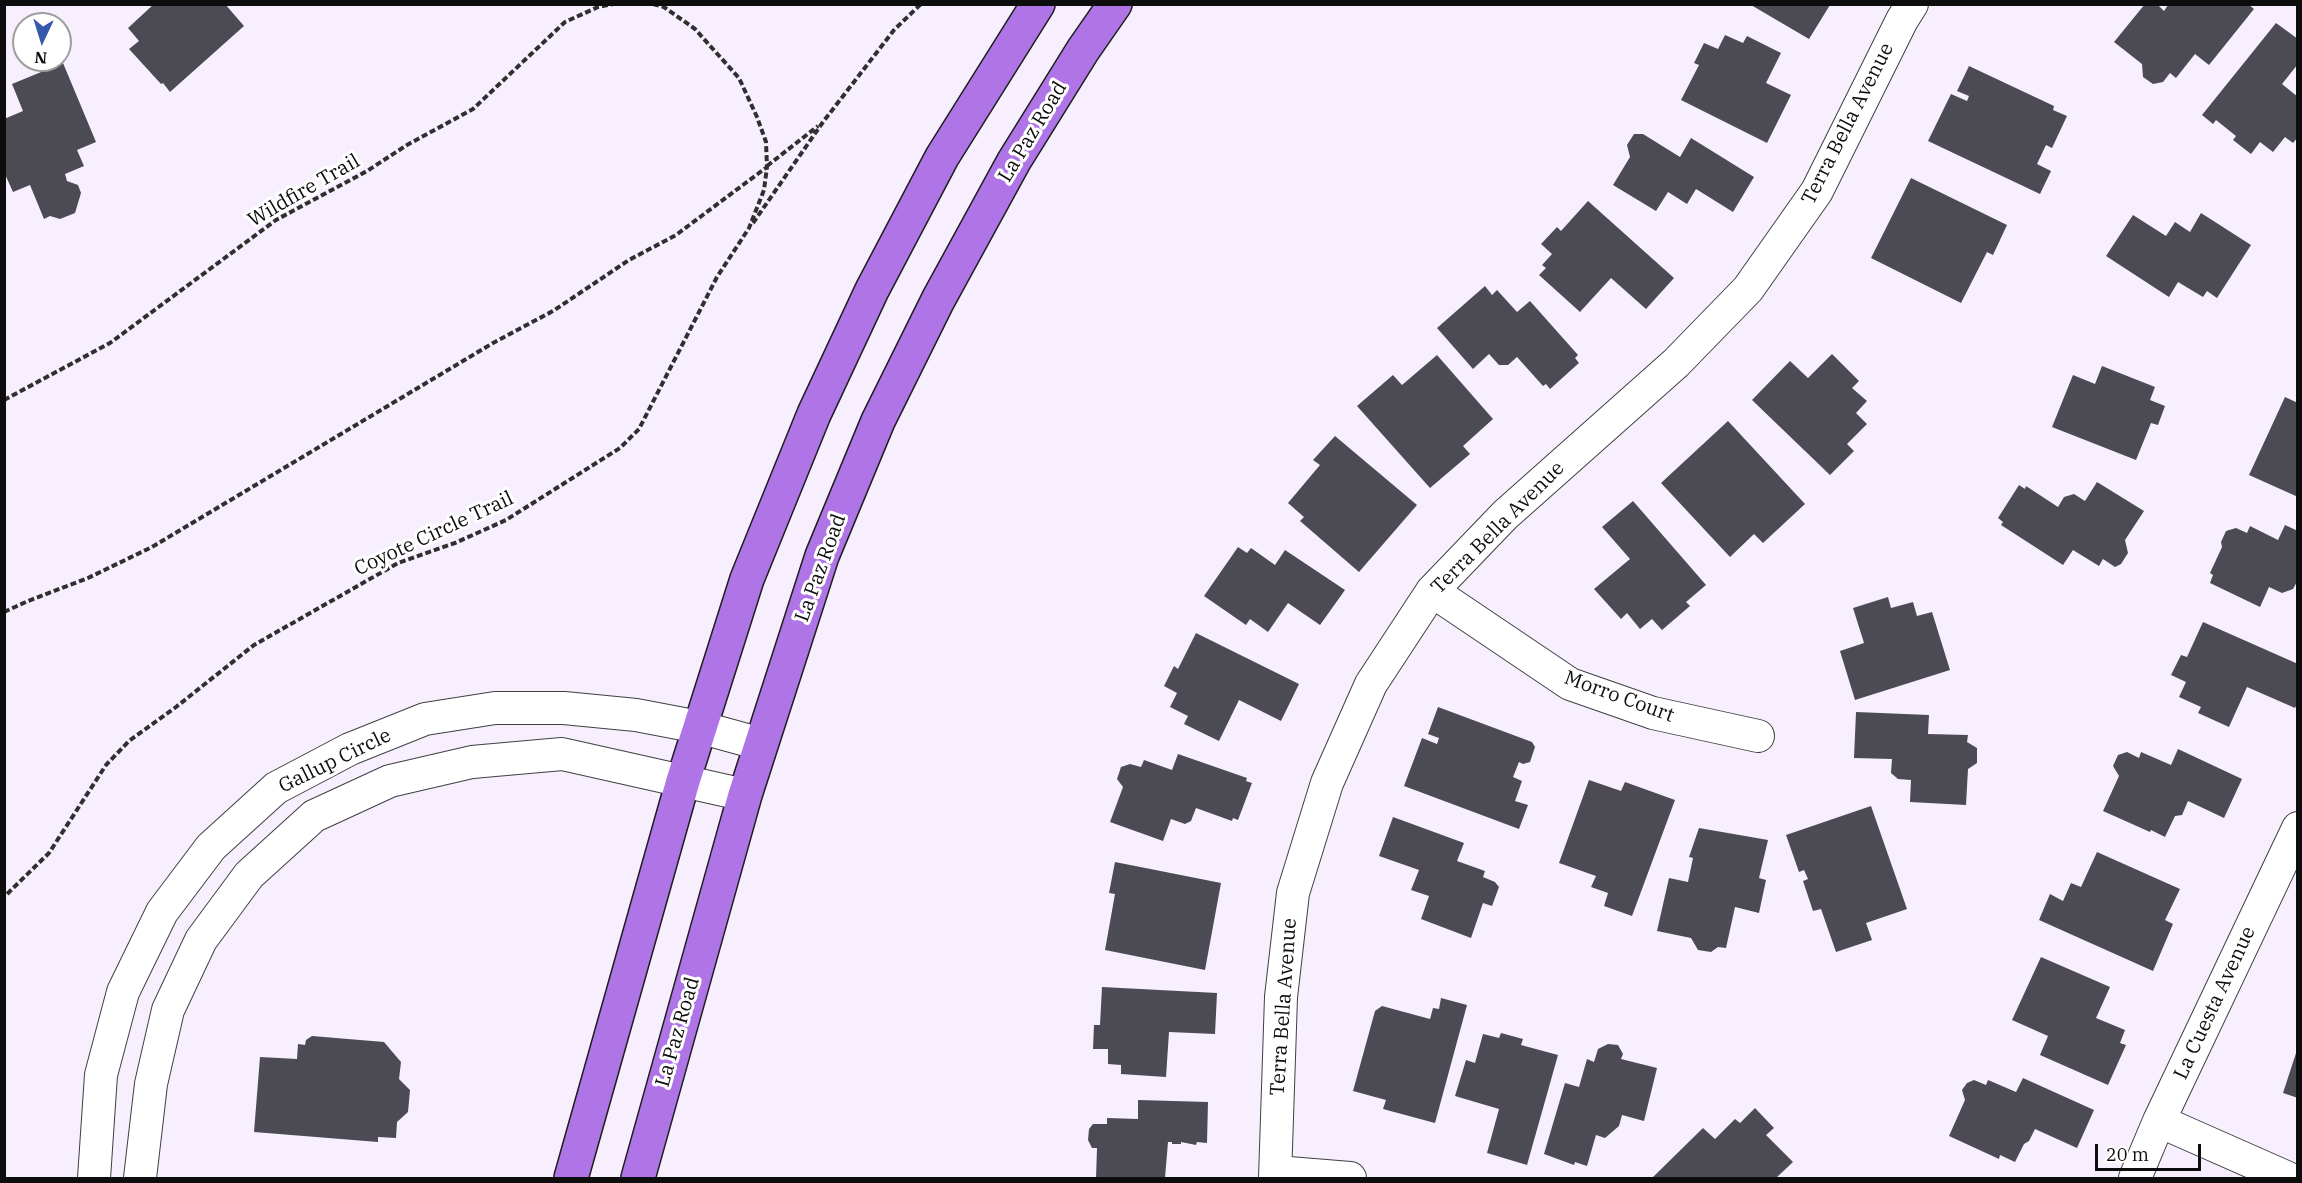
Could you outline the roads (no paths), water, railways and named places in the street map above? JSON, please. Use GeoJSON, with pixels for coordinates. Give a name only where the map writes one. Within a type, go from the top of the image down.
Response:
{"type":"FeatureCollection","features":[{"type":"Feature","properties":{"kind":"main road"},"geometry":{"type":"LineString","coordinates":[[571,1179],[683,781],[747,579],[814,414],[872,290],[942,157],[1038,4]]}},
{"type":"Feature","properties":{"kind":"main road","name":"La Paz Road"},"geometry":{"type":"LineString","coordinates":[[638,1179],[761,744],[822,556],[878,421],[938,300],[1014,161],[1083,50],[1115,4]]}},
{"type":"Feature","properties":{"kind":"street","name":"Terra Bella Avenue"},"geometry":{"type":"LineString","coordinates":[[1275,1175],[1281,998],[1293,893],[1327,783],[1371,684],[1432,591],[1505,515],[1676,363],[1748,289],[1817,191],[1912,4]]}},
{"type":"Feature","properties":{"kind":"street","name":"Morro Court"},"geometry":{"type":"LineString","coordinates":[[1432,591],[1570,684],[1653,713],[1758,736]]}},
{"type":"Feature","properties":{"kind":"street","name":"Gallup Circle"},"geometry":{"type":"LineString","coordinates":[[94,1179],[101,1075],[123,992],[162,912],[211,847],[276,788],[350,749],[424,719],[495,708],[564,708],[636,715],[761,744]]}},
{"type":"Feature","properties":{"kind":"street","name":"Gallup Circle"},"geometry":{"type":"LineString","coordinates":[[140,1179],[151,1084],[168,1010],[201,940],[249,875],[314,816],[390,781],[472,762],[562,754],[746,795]]}},
{"type":"Feature","properties":{"kind":"street","name":"La Cuesta Avenue"},"geometry":{"type":"LineString","coordinates":[[2135,1179],[2159,1121],[2298,828]]}},
{"type":"Feature","properties":{"kind":"street"},"geometry":{"type":"LineString","coordinates":[[2159,1121],[2288,1179]]}},
{"type":"Feature","properties":{"kind":"street"},"geometry":{"type":"LineString","coordinates":[[1275,1175],[1350,1179]]}}]}
